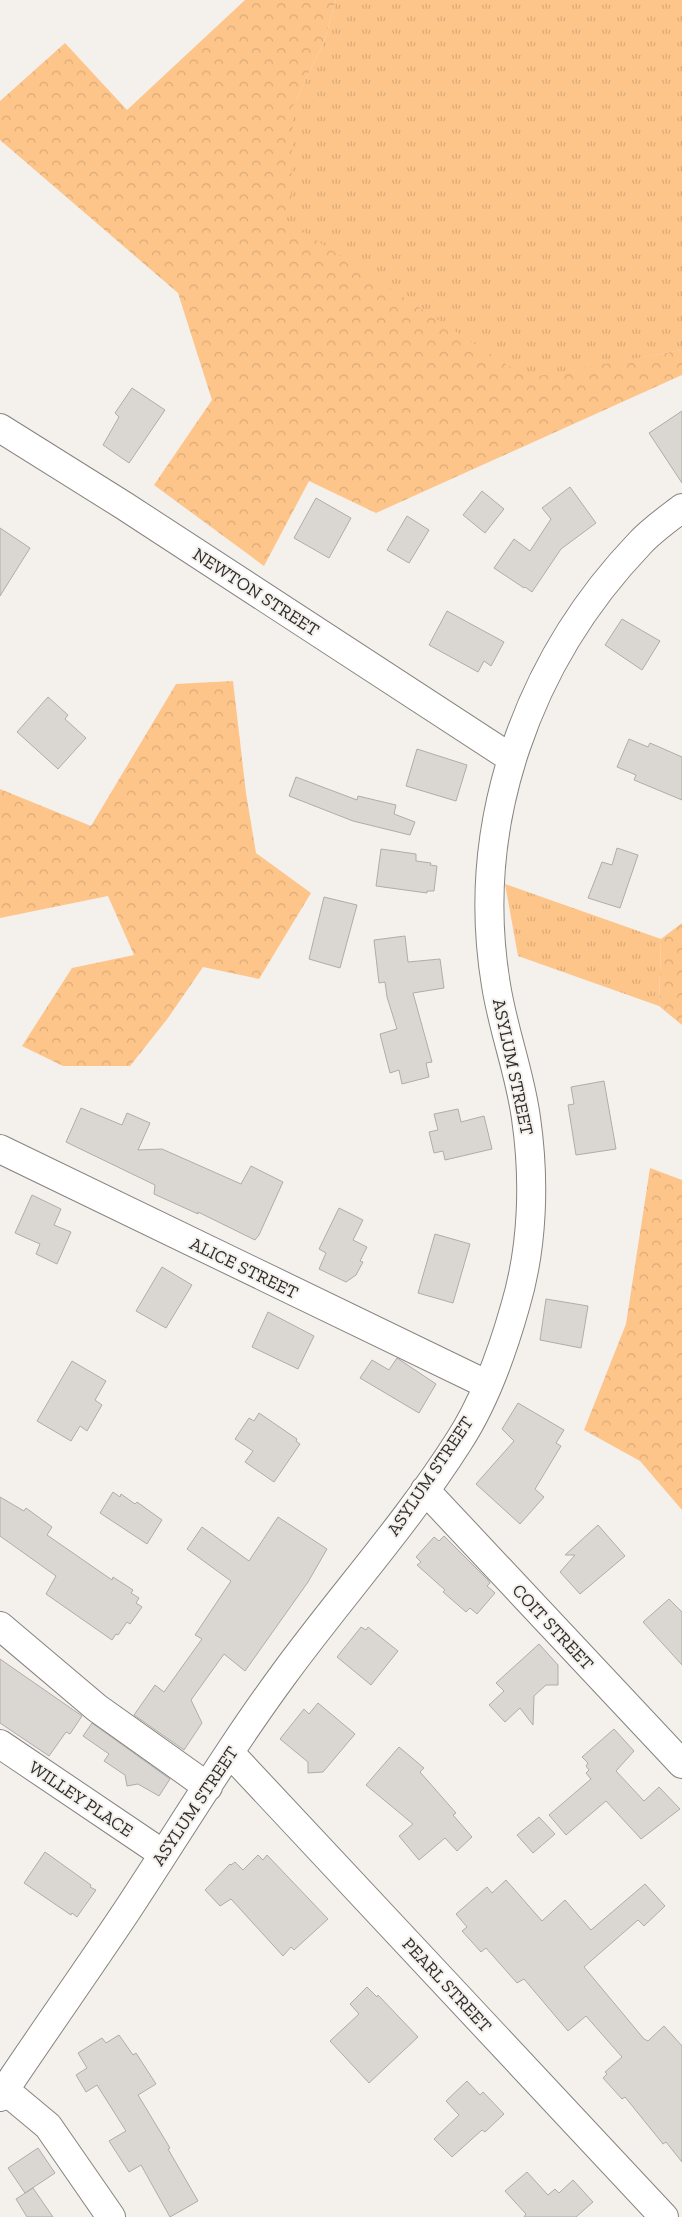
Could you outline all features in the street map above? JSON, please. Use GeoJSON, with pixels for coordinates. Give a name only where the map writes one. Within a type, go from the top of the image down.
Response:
{"type":"FeatureCollection","features":[{"type":"Feature","properties":{"kind":"street","name":"NEWTON STREET"},"geometry":{"type":"LineString","coordinates":[[0,428],[123,505],[512,758]]}},
{"type":"Feature","properties":{"kind":"street","name":"ASYLUM STREET"},"geometry":{"type":"LineString","coordinates":[[2,2091],[284,1674],[425,1490],[461,1438],[488,1385],[517,1302],[525,1266],[531,1214],[530,1164],[526,1116],[496,990],[489,937],[490,879],[493,853],[512,758],[526,716],[544,676],[561,644],[585,608],[642,540],[682,508]]}},
{"type":"Feature","properties":{"kind":"street","name":"ALICE STREET"},"geometry":{"type":"LineString","coordinates":[[0,1150],[488,1385]]}},
{"type":"Feature","properties":{"kind":"street","name":"COIT STREET"},"geometry":{"type":"LineString","coordinates":[[425,1490],[682,1764]]}},
{"type":"Feature","properties":{"kind":"street"},"geometry":{"type":"LineString","coordinates":[[0,1626],[97,1708],[208,1787]]}},
{"type":"Feature","properties":{"kind":"street","name":"WILLEY PLACE"},"geometry":{"type":"LineString","coordinates":[[0,1744],[163,1854]]}},
{"type":"Feature","properties":{"kind":"street","name":"PEARL STREET"},"geometry":{"type":"LineString","coordinates":[[230,1754],[664,2217]]}},
{"type":"Feature","properties":{"kind":"street"},"geometry":{"type":"LineString","coordinates":[[2,2091],[48,2126],[111,2217]]}},
{"type":"Feature","properties":{"kind":"street"},"geometry":{"type":"LineString","coordinates":[[669,2217],[682,2206]]}},
{"type":"Feature","properties":{"kind":"green space"},"geometry":{"type":"Polygon","coordinates":[[[245,0],[336,0],[324,42],[296,100],[682,0],[578,368],[682,350],[682,375],[376,513],[309,481],[264,566],[154,485],[212,400],[178,293],[0,140],[0,101],[65,43],[127,110],[245,0]]]}},
{"type":"Feature","properties":{"kind":"green space"},"geometry":{"type":"Polygon","coordinates":[[[336,0],[682,0],[682,350],[527,378],[284,219],[291,201],[293,106],[324,42],[336,0]]]}},
{"type":"Feature","properties":{"kind":"green space"},"geometry":{"type":"Polygon","coordinates":[[[233,681],[246,793],[256,853],[311,893],[259,979],[203,967],[168,1018],[130,1066],[63,1066],[22,1046],[72,968],[134,955],[108,896],[0,918],[0,789],[91,826],[176,684],[233,681]]]}},
{"type":"Feature","properties":{"kind":"green space"},"geometry":{"type":"Polygon","coordinates":[[[505,884],[661,939],[659,1006],[518,956],[505,884]]]}},
{"type":"Feature","properties":{"kind":"green space"},"geometry":{"type":"Polygon","coordinates":[[[682,923],[682,1025],[659,1006],[661,939],[682,923]]]}},
{"type":"Feature","properties":{"kind":"green space"},"geometry":{"type":"Polygon","coordinates":[[[650,1168],[682,1180],[682,1510],[640,1461],[584,1430],[626,1324],[650,1168]]]}},
{"type":"Feature","properties":{"kind":"building"},"geometry":{"type":"Polygon","coordinates":[[[132,388],[165,410],[129,463],[103,445],[119,417],[115,413],[132,388]]]}},
{"type":"Feature","properties":{"kind":"building"},"geometry":{"type":"Polygon","coordinates":[[[682,411],[682,483],[649,433],[682,411]]]}},
{"type":"Feature","properties":{"kind":"building"},"geometry":{"type":"Polygon","coordinates":[[[570,487],[596,523],[561,549],[532,592],[494,568],[514,539],[530,551],[551,519],[542,508],[570,487]]]}},
{"type":"Feature","properties":{"kind":"building"},"geometry":{"type":"Polygon","coordinates":[[[482,491],[504,509],[485,533],[463,515],[482,491]]]}},
{"type":"Feature","properties":{"kind":"building"},"geometry":{"type":"Polygon","coordinates":[[[316,498],[351,518],[329,558],[294,538],[316,498]]]}},
{"type":"Feature","properties":{"kind":"building"},"geometry":{"type":"Polygon","coordinates":[[[407,516],[429,530],[409,563],[387,550],[407,516]]]}},
{"type":"Feature","properties":{"kind":"building"},"geometry":{"type":"Polygon","coordinates":[[[0,528],[30,548],[0,596],[0,528]]]}},
{"type":"Feature","properties":{"kind":"building"},"geometry":{"type":"Polygon","coordinates":[[[447,611],[504,642],[491,666],[484,661],[478,672],[429,645],[447,611]]]}},
{"type":"Feature","properties":{"kind":"building"},"geometry":{"type":"Polygon","coordinates":[[[622,619],[660,641],[642,670],[605,645],[622,619]]]}},
{"type":"Feature","properties":{"kind":"building"},"geometry":{"type":"Polygon","coordinates":[[[48,697],[68,715],[65,719],[86,738],[58,769],[17,732],[48,697]]]}},
{"type":"Feature","properties":{"kind":"building"},"geometry":{"type":"Polygon","coordinates":[[[629,739],[648,747],[650,743],[682,757],[682,800],[634,780],[636,775],[617,767],[629,739]]]}},
{"type":"Feature","properties":{"kind":"building"},"geometry":{"type":"Polygon","coordinates":[[[417,749],[467,765],[456,801],[406,786],[417,749]]]}},
{"type":"Feature","properties":{"kind":"building"},"geometry":{"type":"Polygon","coordinates":[[[296,777],[357,800],[358,796],[396,805],[394,814],[415,822],[410,835],[353,821],[289,796],[296,777]]]}},
{"type":"Feature","properties":{"kind":"building"},"geometry":{"type":"Polygon","coordinates":[[[617,848],[638,855],[620,908],[588,898],[602,862],[612,865],[617,848]]]}},
{"type":"Feature","properties":{"kind":"building"},"geometry":{"type":"Polygon","coordinates":[[[381,849],[416,854],[416,861],[431,863],[430,865],[437,866],[434,891],[427,891],[427,893],[376,886],[381,849]]]}},
{"type":"Feature","properties":{"kind":"building"},"geometry":{"type":"Polygon","coordinates":[[[324,897],[357,905],[340,968],[309,959],[324,897]]]}},
{"type":"Feature","properties":{"kind":"building"},"geometry":{"type":"Polygon","coordinates":[[[405,936],[408,962],[440,959],[444,988],[413,993],[432,1062],[426,1063],[429,1077],[402,1084],[399,1070],[390,1073],[380,1034],[397,1029],[387,997],[385,982],[379,983],[374,940],[405,936]]]}},
{"type":"Feature","properties":{"kind":"building"},"geometry":{"type":"Polygon","coordinates":[[[604,1081],[616,1149],[576,1155],[568,1105],[574,1104],[571,1087],[604,1081]]]}},
{"type":"Feature","properties":{"kind":"building"},"geometry":{"type":"Polygon","coordinates":[[[81,1108],[122,1125],[127,1113],[150,1123],[138,1150],[162,1149],[241,1184],[251,1166],[283,1182],[259,1235],[255,1240],[198,1212],[198,1214],[154,1194],[155,1185],[66,1142],[81,1108]]]}},
{"type":"Feature","properties":{"kind":"building"},"geometry":{"type":"Polygon","coordinates":[[[458,1109],[461,1122],[484,1116],[492,1149],[445,1160],[443,1151],[434,1153],[429,1132],[438,1130],[434,1114],[458,1109]]]}},
{"type":"Feature","properties":{"kind":"building"},"geometry":{"type":"Polygon","coordinates":[[[32,1195],[61,1209],[54,1225],[71,1232],[57,1264],[36,1254],[40,1244],[15,1233],[32,1195]]]}},
{"type":"Feature","properties":{"kind":"building"},"geometry":{"type":"Polygon","coordinates":[[[339,1208],[363,1220],[353,1240],[367,1247],[360,1261],[363,1262],[356,1275],[346,1282],[319,1269],[326,1253],[319,1249],[339,1208]]]}},
{"type":"Feature","properties":{"kind":"building"},"geometry":{"type":"Polygon","coordinates":[[[435,1234],[470,1244],[453,1303],[418,1293],[435,1234]]]}},
{"type":"Feature","properties":{"kind":"building"},"geometry":{"type":"Polygon","coordinates":[[[162,1267],[192,1285],[166,1328],[136,1311],[162,1267]]]}},
{"type":"Feature","properties":{"kind":"building"},"geometry":{"type":"Polygon","coordinates":[[[546,1299],[588,1306],[581,1348],[540,1340],[546,1299]]]}},
{"type":"Feature","properties":{"kind":"building"},"geometry":{"type":"Polygon","coordinates":[[[268,1312],[314,1336],[298,1369],[252,1347],[268,1312]]]}},
{"type":"Feature","properties":{"kind":"building"},"geometry":{"type":"Polygon","coordinates":[[[397,1358],[436,1384],[419,1413],[360,1378],[372,1360],[389,1370],[397,1358]]]}},
{"type":"Feature","properties":{"kind":"building"},"geometry":{"type":"Polygon","coordinates":[[[72,1361],[106,1381],[95,1400],[102,1405],[87,1431],[80,1426],[71,1441],[37,1421],[72,1361]]]}},
{"type":"Feature","properties":{"kind":"building"},"geometry":{"type":"Polygon","coordinates":[[[518,1403],[564,1430],[556,1443],[561,1446],[535,1489],[544,1497],[520,1524],[476,1484],[514,1441],[502,1429],[518,1403]]]}},
{"type":"Feature","properties":{"kind":"building"},"geometry":{"type":"Polygon","coordinates":[[[259,1413],[297,1439],[296,1441],[300,1444],[274,1482],[245,1462],[253,1451],[235,1439],[249,1418],[254,1421],[259,1413]]]}},
{"type":"Feature","properties":{"kind":"building"},"geometry":{"type":"Polygon","coordinates":[[[113,1492],[120,1497],[121,1494],[135,1504],[137,1502],[162,1520],[147,1544],[100,1513],[113,1492]]]}},
{"type":"Feature","properties":{"kind":"building"},"geometry":{"type":"Polygon","coordinates":[[[0,1497],[24,1511],[26,1508],[52,1527],[47,1535],[112,1580],[113,1577],[133,1590],[131,1593],[139,1598],[136,1603],[142,1607],[130,1624],[127,1622],[112,1640],[46,1594],[56,1576],[0,1536],[0,1497]]]}},
{"type":"Feature","properties":{"kind":"building"},"geometry":{"type":"Polygon","coordinates":[[[278,1517],[327,1549],[308,1582],[245,1671],[224,1654],[191,1700],[202,1723],[184,1750],[134,1715],[155,1685],[164,1692],[202,1639],[195,1635],[231,1581],[187,1549],[202,1527],[249,1561],[278,1517]]]}},
{"type":"Feature","properties":{"kind":"building"},"geometry":{"type":"Polygon","coordinates":[[[598,1525],[625,1556],[580,1594],[560,1572],[575,1555],[565,1555],[598,1525]]]}},
{"type":"Feature","properties":{"kind":"building"},"geometry":{"type":"Polygon","coordinates":[[[444,1536],[488,1580],[490,1583],[487,1586],[495,1593],[477,1614],[470,1608],[466,1612],[417,1565],[421,1562],[416,1557],[434,1537],[439,1541],[444,1536]]]}},
{"type":"Feature","properties":{"kind":"building"},"geometry":{"type":"Polygon","coordinates":[[[669,1599],[682,1612],[682,1665],[643,1622],[669,1599]]]}},
{"type":"Feature","properties":{"kind":"building"},"geometry":{"type":"Polygon","coordinates":[[[361,1627],[366,1630],[368,1627],[398,1651],[371,1685],[337,1657],[361,1627]]]}},
{"type":"Feature","properties":{"kind":"building"},"geometry":{"type":"Polygon","coordinates":[[[539,1644],[558,1665],[558,1685],[546,1685],[534,1696],[533,1725],[520,1708],[505,1722],[489,1705],[504,1691],[496,1683],[539,1644]]]}},
{"type":"Feature","properties":{"kind":"building"},"geometry":{"type":"Polygon","coordinates":[[[0,1659],[82,1716],[70,1734],[66,1732],[49,1756],[0,1723],[0,1659]]]}},
{"type":"Feature","properties":{"kind":"building"},"geometry":{"type":"Polygon","coordinates":[[[318,1703],[355,1734],[323,1772],[308,1773],[308,1762],[280,1739],[304,1709],[309,1714],[318,1703]]]}},
{"type":"Feature","properties":{"kind":"building"},"geometry":{"type":"Polygon","coordinates":[[[92,1723],[170,1779],[159,1796],[138,1784],[127,1786],[125,1775],[104,1761],[109,1754],[83,1736],[92,1723]]]}},
{"type":"Feature","properties":{"kind":"building"},"geometry":{"type":"Polygon","coordinates":[[[614,1729],[634,1751],[616,1771],[644,1801],[659,1787],[680,1809],[641,1839],[606,1801],[566,1835],[549,1815],[591,1779],[586,1773],[589,1770],[586,1766],[588,1763],[582,1757],[614,1729]]]}},
{"type":"Feature","properties":{"kind":"building"},"geometry":{"type":"Polygon","coordinates":[[[399,1747],[424,1768],[420,1772],[456,1813],[453,1815],[472,1837],[457,1851],[445,1838],[419,1860],[399,1836],[413,1824],[366,1785],[399,1747]]]}},
{"type":"Feature","properties":{"kind":"building"},"geometry":{"type":"Polygon","coordinates":[[[539,1817],[555,1834],[533,1853],[517,1835],[539,1817]]]}},
{"type":"Feature","properties":{"kind":"building"},"geometry":{"type":"Polygon","coordinates":[[[45,1852],[96,1890],[77,1917],[72,1913],[71,1915],[24,1883],[45,1852]]]}},
{"type":"Feature","properties":{"kind":"building"},"geometry":{"type":"Polygon","coordinates":[[[258,1855],[263,1860],[267,1855],[328,1919],[294,1950],[291,1947],[283,1956],[231,1899],[220,1906],[205,1890],[230,1864],[235,1862],[243,1870],[258,1855]]]}},
{"type":"Feature","properties":{"kind":"building"},"geometry":{"type":"Polygon","coordinates":[[[506,1880],[542,1921],[565,1900],[591,1930],[645,1884],[665,1906],[644,1926],[638,1920],[584,1967],[644,2039],[648,2041],[664,2026],[682,2046],[682,2162],[666,2142],[663,2144],[625,2097],[622,2099],[603,2078],[607,2074],[605,2072],[622,2057],[586,2016],[568,2031],[524,1979],[517,1983],[486,1948],[481,1952],[462,1931],[467,1927],[456,1914],[487,1887],[492,1893],[506,1880]]]}},
{"type":"Feature","properties":{"kind":"building"},"geometry":{"type":"Polygon","coordinates":[[[367,1987],[377,1997],[378,1995],[418,2037],[369,2083],[330,2041],[359,2014],[350,2004],[367,1987]]]}},
{"type":"Feature","properties":{"kind":"building"},"geometry":{"type":"Polygon","coordinates":[[[119,2035],[133,2055],[136,2053],[156,2084],[138,2095],[170,2148],[168,2149],[198,2201],[170,2217],[141,2165],[129,2172],[109,2141],[126,2131],[97,2085],[86,2092],[76,2075],[87,2068],[78,2053],[102,2038],[106,2043],[119,2035]]]}},
{"type":"Feature","properties":{"kind":"building"},"geometry":{"type":"Polygon","coordinates":[[[467,2081],[480,2095],[483,2092],[504,2114],[485,2132],[482,2130],[452,2157],[434,2139],[459,2115],[446,2101],[467,2081]]]}},
{"type":"Feature","properties":{"kind":"building"},"geometry":{"type":"Polygon","coordinates":[[[38,2148],[55,2173],[25,2193],[8,2168],[38,2148]]]}},
{"type":"Feature","properties":{"kind":"building"},"geometry":{"type":"Polygon","coordinates":[[[527,2172],[548,2195],[555,2189],[559,2193],[573,2180],[593,2202],[576,2217],[524,2217],[526,2214],[505,2191],[527,2172]]]}},
{"type":"Feature","properties":{"kind":"building"},"geometry":{"type":"Polygon","coordinates":[[[33,2188],[53,2217],[27,2217],[16,2199],[33,2188]]]}}]}
